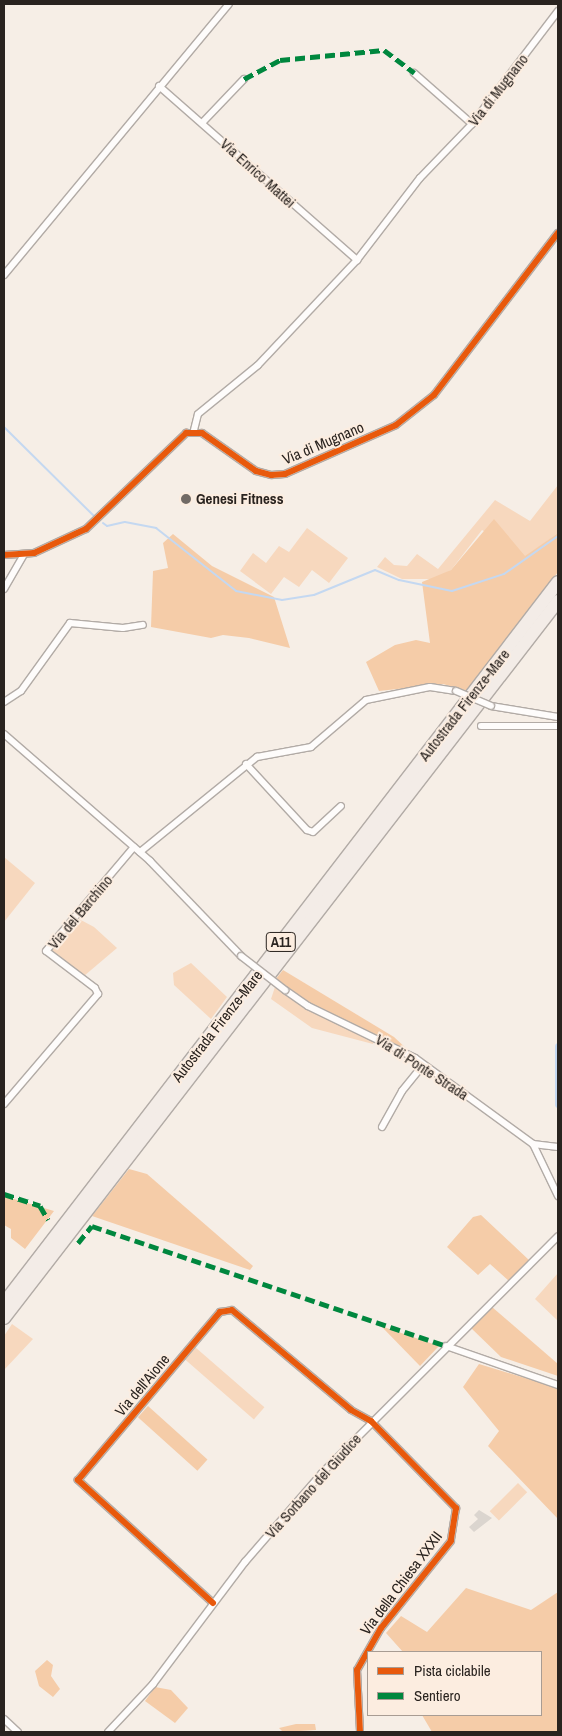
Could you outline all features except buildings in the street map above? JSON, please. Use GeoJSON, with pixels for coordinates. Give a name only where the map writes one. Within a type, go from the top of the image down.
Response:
{"type":"FeatureCollection","features":[{"type":"Feature","properties":{"kind":"highway","name":"Autostrada Firenze-Mare"},"geometry":{"type":"LineString","coordinates":[[4,1303],[558,582]]}},
{"type":"Feature","properties":{"kind":"highway","name":"Autostrada Firenze-Mare"},"geometry":{"type":"LineString","coordinates":[[4,1318],[558,601]]}},
{"type":"Feature","properties":{"kind":"street"},"geometry":{"type":"LineString","coordinates":[[4,275],[229,4]]}},
{"type":"Feature","properties":{"kind":"street","name":"Via di Mugnano"},"geometry":{"type":"LineString","coordinates":[[4,555],[24,555],[46,549],[86,529],[172,445],[194,430],[198,414],[258,365],[357,260],[420,178],[472,124],[558,11]]}},
{"type":"Feature","properties":{"kind":"street"},"geometry":{"type":"LineString","coordinates":[[414,73],[472,124]]}},
{"type":"Feature","properties":{"kind":"street"},"geometry":{"type":"LineString","coordinates":[[202,123],[244,79]]}},
{"type":"Feature","properties":{"kind":"street","name":"Via Enrico Mattei"},"geometry":{"type":"LineString","coordinates":[[159,86],[357,260]]}},
{"type":"Feature","properties":{"kind":"street","name":"Via di Mugnano"},"geometry":{"type":"LineString","coordinates":[[194,430],[256,470],[271,475],[285,474],[396,425],[434,394],[558,233]]}},
{"type":"Feature","properties":{"kind":"street"},"geometry":{"type":"LineString","coordinates":[[4,589],[24,555]]}},
{"type":"Feature","properties":{"kind":"street"},"geometry":{"type":"LineString","coordinates":[[4,702],[20,691],[70,623],[122,628],[143,625]]}},
{"type":"Feature","properties":{"kind":"street"},"geometry":{"type":"LineString","coordinates":[[140,852],[246,764],[272,752],[311,747],[366,700],[430,687],[456,691],[491,706],[558,717]]}},
{"type":"Feature","properties":{"kind":"street"},"geometry":{"type":"LineString","coordinates":[[481,726],[558,726]]}},
{"type":"Feature","properties":{"kind":"street","name":"Via di Ponte Strada"},"geometry":{"type":"LineString","coordinates":[[4,734],[140,852],[241,956],[285,990],[422,1065],[533,1144]]}},
{"type":"Feature","properties":{"kind":"street"},"geometry":{"type":"LineString","coordinates":[[246,764],[307,830],[313,832],[341,806]]}},
{"type":"Feature","properties":{"kind":"street","name":"Via del Barchino"},"geometry":{"type":"LineString","coordinates":[[4,1104],[98,994],[95,988],[46,951],[134,847]]}},
{"type":"Feature","properties":{"kind":"street"},"geometry":{"type":"LineString","coordinates":[[382,1127],[422,1065]]}},
{"type":"Feature","properties":{"kind":"street"},"geometry":{"type":"LineString","coordinates":[[533,1144],[557,1147]]}},
{"type":"Feature","properties":{"kind":"street"},"geometry":{"type":"LineString","coordinates":[[533,1144],[558,1196]]}},
{"type":"Feature","properties":{"kind":"street","name":"Via Sorbano del Giudice"},"geometry":{"type":"LineString","coordinates":[[108,1732],[153,1684],[213,1603],[288,1512],[371,1421],[558,1236]]}},
{"type":"Feature","properties":{"kind":"street","name":"Via dell'Aione"},"geometry":{"type":"LineString","coordinates":[[213,1603],[78,1480],[220,1312],[237,1313],[352,1410],[371,1421]]}},
{"type":"Feature","properties":{"kind":"street"},"geometry":{"type":"LineString","coordinates":[[446,1346],[558,1385]]}},
{"type":"Feature","properties":{"kind":"street","name":"Via della Chiesa XXXII"},"geometry":{"type":"LineString","coordinates":[[368,1651],[381,1628],[451,1541],[456,1514],[453,1501],[371,1421]]}},
{"type":"Feature","properties":{"kind":"street","name":"Via della Chiesa XXXII"},"geometry":{"type":"LineString","coordinates":[[360,1732],[358,1670],[367,1654]]}},
{"type":"Feature","properties":{"kind":"street"},"geometry":{"type":"LineString","coordinates":[[4,1719],[18,1732]]}},
{"type":"Feature","properties":{"kind":"shaded area"},"geometry":{"type":"Polygon","coordinates":[[[558,485],[558,533],[525,557],[482,530],[451,570],[436,579],[402,579],[377,567],[385,557],[394,565],[407,566],[417,554],[438,569],[495,500],[530,521],[558,485]]]}},
{"type":"Feature","properties":{"kind":"shaded area"},"geometry":{"type":"Polygon","coordinates":[[[494,519],[525,556],[558,533],[558,572],[468,691],[443,684],[379,691],[366,662],[395,645],[416,640],[430,643],[422,582],[451,570],[494,519]]]}},
{"type":"Feature","properties":{"kind":"shaded area"},"geometry":{"type":"Polygon","coordinates":[[[307,528],[348,558],[329,583],[312,570],[299,587],[284,577],[271,594],[240,571],[253,553],[266,563],[279,546],[289,552],[307,528]]]}},
{"type":"Feature","properties":{"kind":"shaded area"},"geometry":{"type":"Polygon","coordinates":[[[173,534],[212,566],[274,597],[290,648],[249,638],[223,635],[211,638],[151,627],[153,571],[168,568],[163,543],[173,534]]]}},
{"type":"Feature","properties":{"kind":"shaded area"},"geometry":{"type":"Polygon","coordinates":[[[4,857],[35,883],[4,922],[4,857]]]}},
{"type":"Feature","properties":{"kind":"shaded area"},"geometry":{"type":"Polygon","coordinates":[[[79,919],[94,927],[117,948],[84,976],[52,951],[79,919]]]}},
{"type":"Feature","properties":{"kind":"shaded area"},"geometry":{"type":"Polygon","coordinates":[[[191,963],[227,997],[211,1019],[174,985],[173,973],[191,963]]]}},
{"type":"Feature","properties":{"kind":"shaded area"},"geometry":{"type":"Polygon","coordinates":[[[283,970],[394,1037],[409,1051],[314,1008],[275,980],[283,970]]]}},
{"type":"Feature","properties":{"kind":"shaded area"},"geometry":{"type":"Polygon","coordinates":[[[275,987],[320,1016],[375,1039],[373,1044],[312,1028],[271,999],[275,987]]]}},
{"type":"Feature","properties":{"kind":"shaded area"},"geometry":{"type":"Polygon","coordinates":[[[129,1169],[147,1174],[253,1266],[250,1270],[92,1216],[129,1169]]]}},
{"type":"Feature","properties":{"kind":"shaded area"},"geometry":{"type":"Polygon","coordinates":[[[4,1196],[54,1211],[25,1249],[11,1238],[11,1229],[4,1225],[4,1196]]]}},
{"type":"Feature","properties":{"kind":"shaded area"},"geometry":{"type":"Polygon","coordinates":[[[481,1215],[530,1261],[509,1281],[490,1264],[478,1275],[447,1247],[473,1217],[481,1215]]]}},
{"type":"Feature","properties":{"kind":"shaded area"},"geometry":{"type":"Polygon","coordinates":[[[558,1273],[558,1321],[535,1299],[558,1273]]]}},
{"type":"Feature","properties":{"kind":"shaded area"},"geometry":{"type":"Polygon","coordinates":[[[492,1307],[558,1364],[558,1376],[501,1357],[471,1328],[492,1307]]]}},
{"type":"Feature","properties":{"kind":"shaded area"},"geometry":{"type":"Polygon","coordinates":[[[12,1324],[33,1339],[4,1370],[4,1336],[12,1324]]]}},
{"type":"Feature","properties":{"kind":"shaded area"},"geometry":{"type":"Polygon","coordinates":[[[381,1326],[439,1346],[420,1366],[381,1326]]]}},
{"type":"Feature","properties":{"kind":"shaded area"},"geometry":{"type":"Polygon","coordinates":[[[195,1347],[264,1407],[254,1419],[185,1359],[195,1347]]]}},
{"type":"Feature","properties":{"kind":"shaded area"},"geometry":{"type":"Polygon","coordinates":[[[479,1364],[558,1388],[558,1519],[488,1446],[499,1431],[463,1387],[479,1364]]]}},
{"type":"Feature","properties":{"kind":"shaded area"},"geometry":{"type":"Polygon","coordinates":[[[148,1406],[207,1460],[197,1471],[138,1417],[148,1406]]]}},
{"type":"Feature","properties":{"kind":"shaded area"},"geometry":{"type":"Polygon","coordinates":[[[518,1483],[527,1492],[499,1520],[490,1511],[518,1483]]]}},
{"type":"Feature","properties":{"kind":"shaded area"},"geometry":{"type":"Polygon","coordinates":[[[466,1588],[531,1610],[558,1592],[558,1732],[432,1732],[423,1716],[542,1716],[542,1651],[402,1651],[386,1633],[401,1616],[427,1632],[466,1588]]]}},
{"type":"Feature","properties":{"kind":"shaded area"},"geometry":{"type":"Polygon","coordinates":[[[47,1660],[53,1665],[51,1676],[60,1689],[53,1697],[39,1686],[35,1671],[47,1660]]]}},
{"type":"Feature","properties":{"kind":"shaded area"},"geometry":{"type":"Polygon","coordinates":[[[155,1687],[171,1690],[188,1708],[175,1723],[145,1701],[155,1687]]]}},
{"type":"Feature","properties":{"kind":"shaded area"},"geometry":{"type":"Polygon","coordinates":[[[296,1724],[315,1724],[316,1730],[283,1732],[279,1728],[296,1724]]]}},
{"type":"Feature","properties":{"kind":"waterway"},"geometry":{"type":"LineString","coordinates":[[4,427],[94,516]]}},
{"type":"Feature","properties":{"kind":"waterway"},"geometry":{"type":"LineString","coordinates":[[103,523],[107,526],[125,522],[156,528],[236,591],[282,600],[314,595],[375,570],[399,580],[452,591],[504,574],[558,536]]}},
{"type":"Feature","properties":{"kind":"waterway"},"geometry":{"type":"LineString","coordinates":[[558,1046],[558,1104]]}},
{"type":"Feature","properties":{"kind":"marked path"},"geometry":{"type":"LineString","coordinates":[[244,79],[280,60],[384,50],[414,73]]}},
{"type":"Feature","properties":{"kind":"marked path"},"geometry":{"type":"LineString","coordinates":[[4,1194],[40,1206],[48,1220]]}},
{"type":"Feature","properties":{"kind":"marked path"},"geometry":{"type":"LineString","coordinates":[[78,1243],[92,1226],[446,1346]]}},
{"type":"Feature","properties":{"kind":"cycle path"},"geometry":{"type":"LineString","coordinates":[[4,555],[34,553],[86,529],[186,433],[202,433],[256,471],[271,475],[285,474],[396,425],[434,395],[558,233]]}},
{"type":"Feature","properties":{"kind":"cycle path"},"geometry":{"type":"LineString","coordinates":[[213,1603],[78,1480],[220,1312],[232,1310],[351,1410],[371,1421],[456,1508],[451,1541],[381,1628],[368,1651]]}},
{"type":"Feature","properties":{"kind":"cycle path"},"geometry":{"type":"LineString","coordinates":[[360,1732],[357,1670],[367,1652]]}},
{"type":"Feature","properties":{"kind":"place","name":"Genesi Fitness"},"geometry":{"type":"Point","coordinates":[186,499]}}]}
